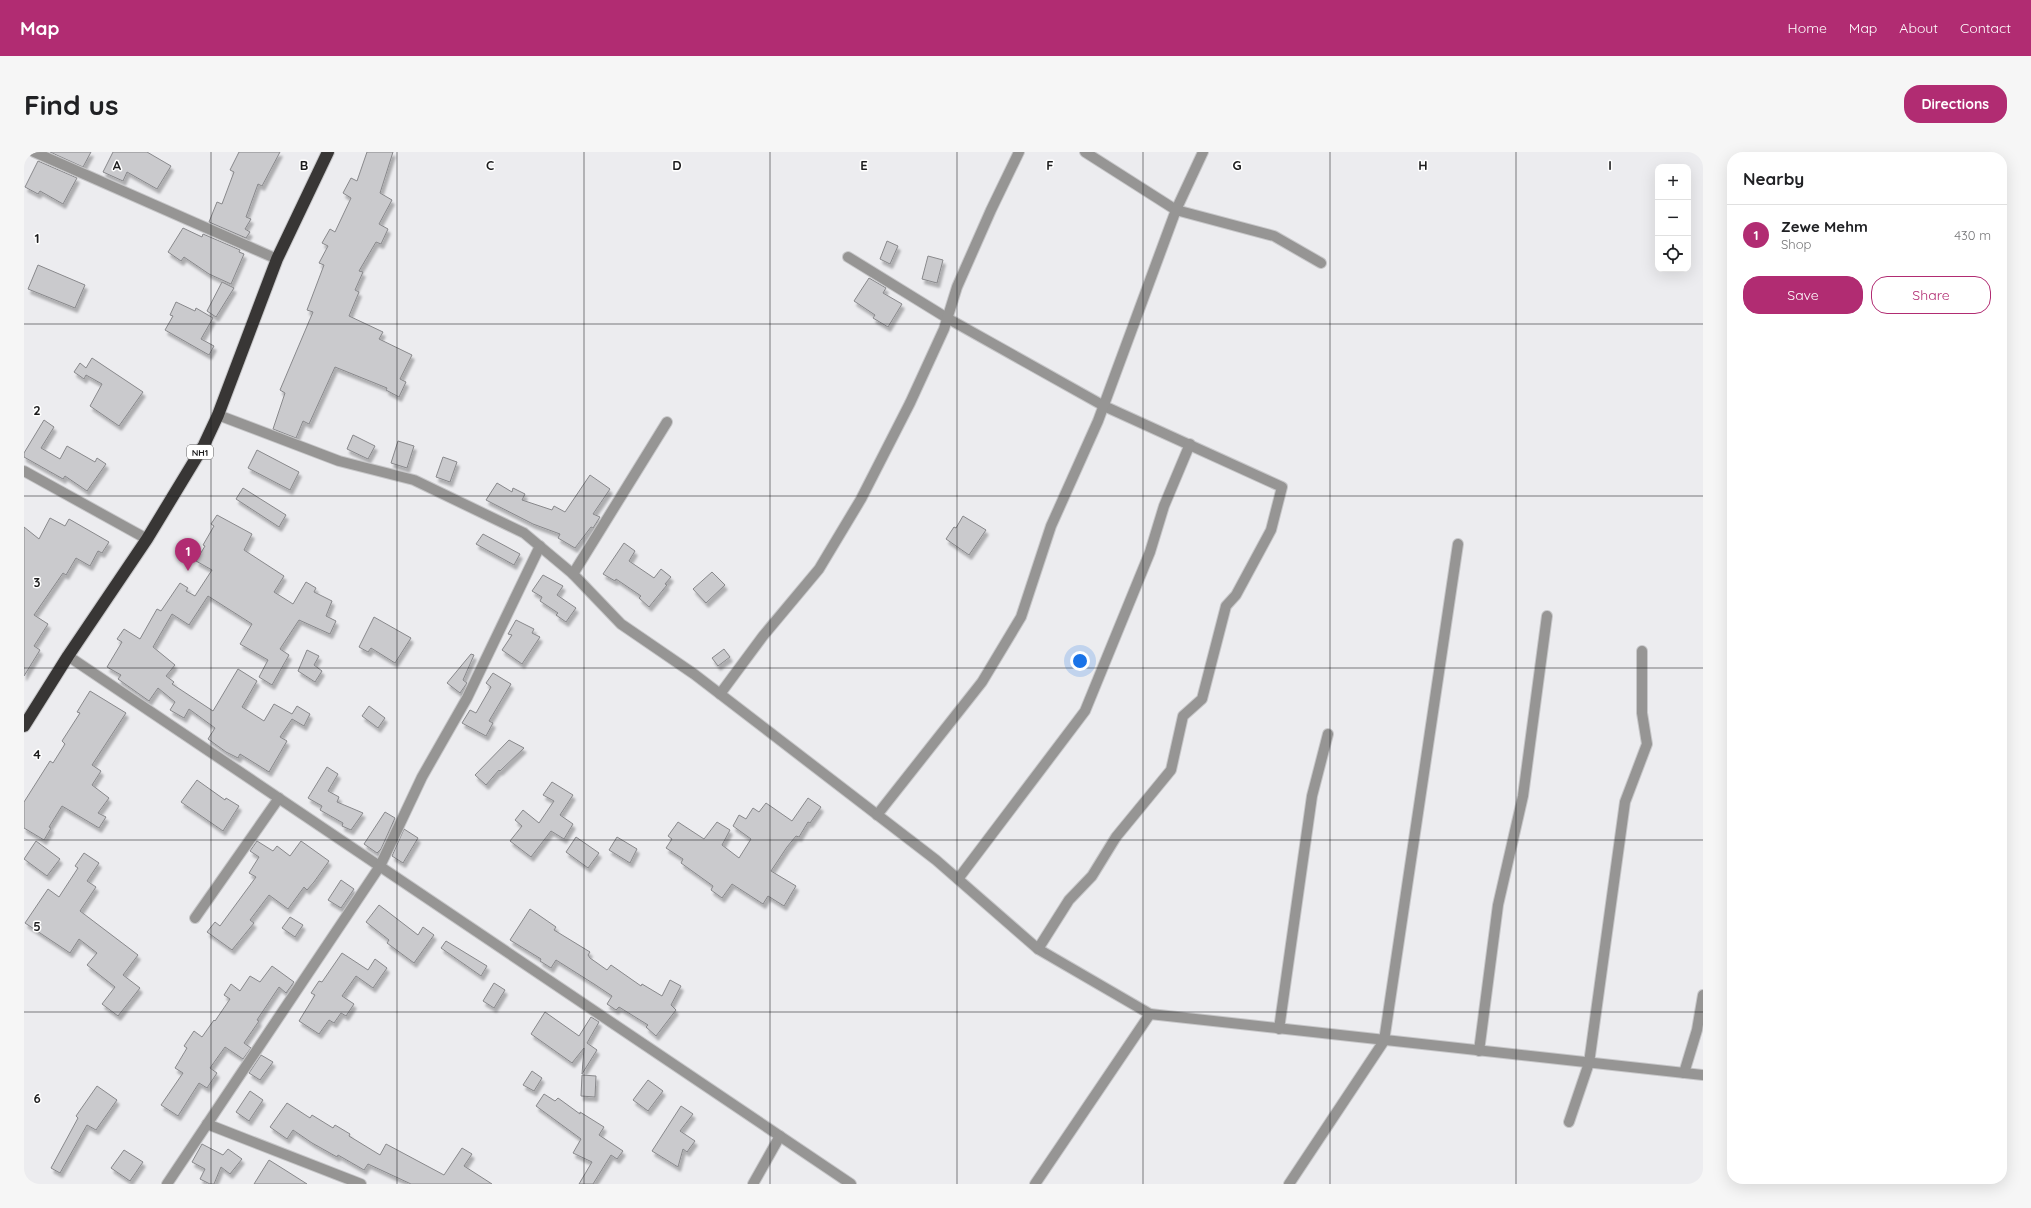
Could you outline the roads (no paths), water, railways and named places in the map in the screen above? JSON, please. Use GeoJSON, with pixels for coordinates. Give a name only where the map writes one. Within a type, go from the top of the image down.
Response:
{"type":"FeatureCollection","features":[{"type":"Feature","properties":{"kind":"highway","name":"NH1"},"geometry":{"type":"LineString","coordinates":[[24,726],[68,656],[147,539],[204,445],[218,415],[276,259],[328,152]]}},
{"type":"Feature","properties":{"kind":"street"},"geometry":{"type":"LineString","coordinates":[[34,152],[276,259]]}},
{"type":"Feature","properties":{"kind":"street"},"geometry":{"type":"LineString","coordinates":[[720,694],[763,636],[818,569],[861,499],[910,403],[947,318],[960,280],[1019,152]]}},
{"type":"Feature","properties":{"kind":"street"},"geometry":{"type":"LineString","coordinates":[[1085,152],[1176,210],[1274,236],[1321,263]]}},
{"type":"Feature","properties":{"kind":"street"},"geometry":{"type":"LineString","coordinates":[[877,815],[982,682],[1021,617],[1051,526],[1104,406],[1176,210],[1203,152]]}},
{"type":"Feature","properties":{"kind":"street"},"geometry":{"type":"LineString","coordinates":[[848,256],[947,318],[1104,406],[1282,487],[1271,530],[1236,595],[1226,606],[1202,698],[1183,716],[1171,770],[1116,838],[1092,876],[1069,900],[1038,948]]}},
{"type":"Feature","properties":{"kind":"street"},"geometry":{"type":"LineString","coordinates":[[218,415],[339,461],[414,480],[524,533],[573,574],[621,624],[720,694],[877,815],[958,879],[1038,948],[1150,1014],[1703,1075]]}},
{"type":"Feature","properties":{"kind":"street"},"geometry":{"type":"LineString","coordinates":[[573,574],[667,422]]}},
{"type":"Feature","properties":{"kind":"street"},"geometry":{"type":"LineString","coordinates":[[958,879],[1085,711],[1150,552],[1164,506],[1190,444]]}},
{"type":"Feature","properties":{"kind":"street"},"geometry":{"type":"LineString","coordinates":[[24,471],[147,539]]}},
{"type":"Feature","properties":{"kind":"street"},"geometry":{"type":"LineString","coordinates":[[1289,1184],[1384,1041],[1458,544]]}},
{"type":"Feature","properties":{"kind":"street"},"geometry":{"type":"LineString","coordinates":[[167,1184],[380,866],[422,777],[467,698],[540,546]]}},
{"type":"Feature","properties":{"kind":"street"},"geometry":{"type":"LineString","coordinates":[[1479,1051],[1498,905],[1523,796],[1547,616]]}},
{"type":"Feature","properties":{"kind":"street"},"geometry":{"type":"LineString","coordinates":[[1570,1122],[1589,1063],[1625,802],[1647,744],[1642,713],[1642,651]]}},
{"type":"Feature","properties":{"kind":"street"},"geometry":{"type":"LineString","coordinates":[[68,656],[851,1184]]}},
{"type":"Feature","properties":{"kind":"street"},"geometry":{"type":"LineString","coordinates":[[1279,1029],[1312,796],[1328,734]]}},
{"type":"Feature","properties":{"kind":"street"},"geometry":{"type":"LineString","coordinates":[[195,918],[279,798]]}},
{"type":"Feature","properties":{"kind":"street"},"geometry":{"type":"LineString","coordinates":[[1684,1073],[1697,1030],[1703,995]]}},
{"type":"Feature","properties":{"kind":"street"},"geometry":{"type":"LineString","coordinates":[[1035,1184],[1150,1014]]}},
{"type":"Feature","properties":{"kind":"street"},"geometry":{"type":"LineString","coordinates":[[207,1124],[361,1184]]}},
{"type":"Feature","properties":{"kind":"street"},"geometry":{"type":"LineString","coordinates":[[754,1184],[780,1136]]}},
{"type":"Feature","properties":{"kind":"place","name":"Zewe Mehm"},"geometry":{"type":"Point","coordinates":[188,571]}}]}
